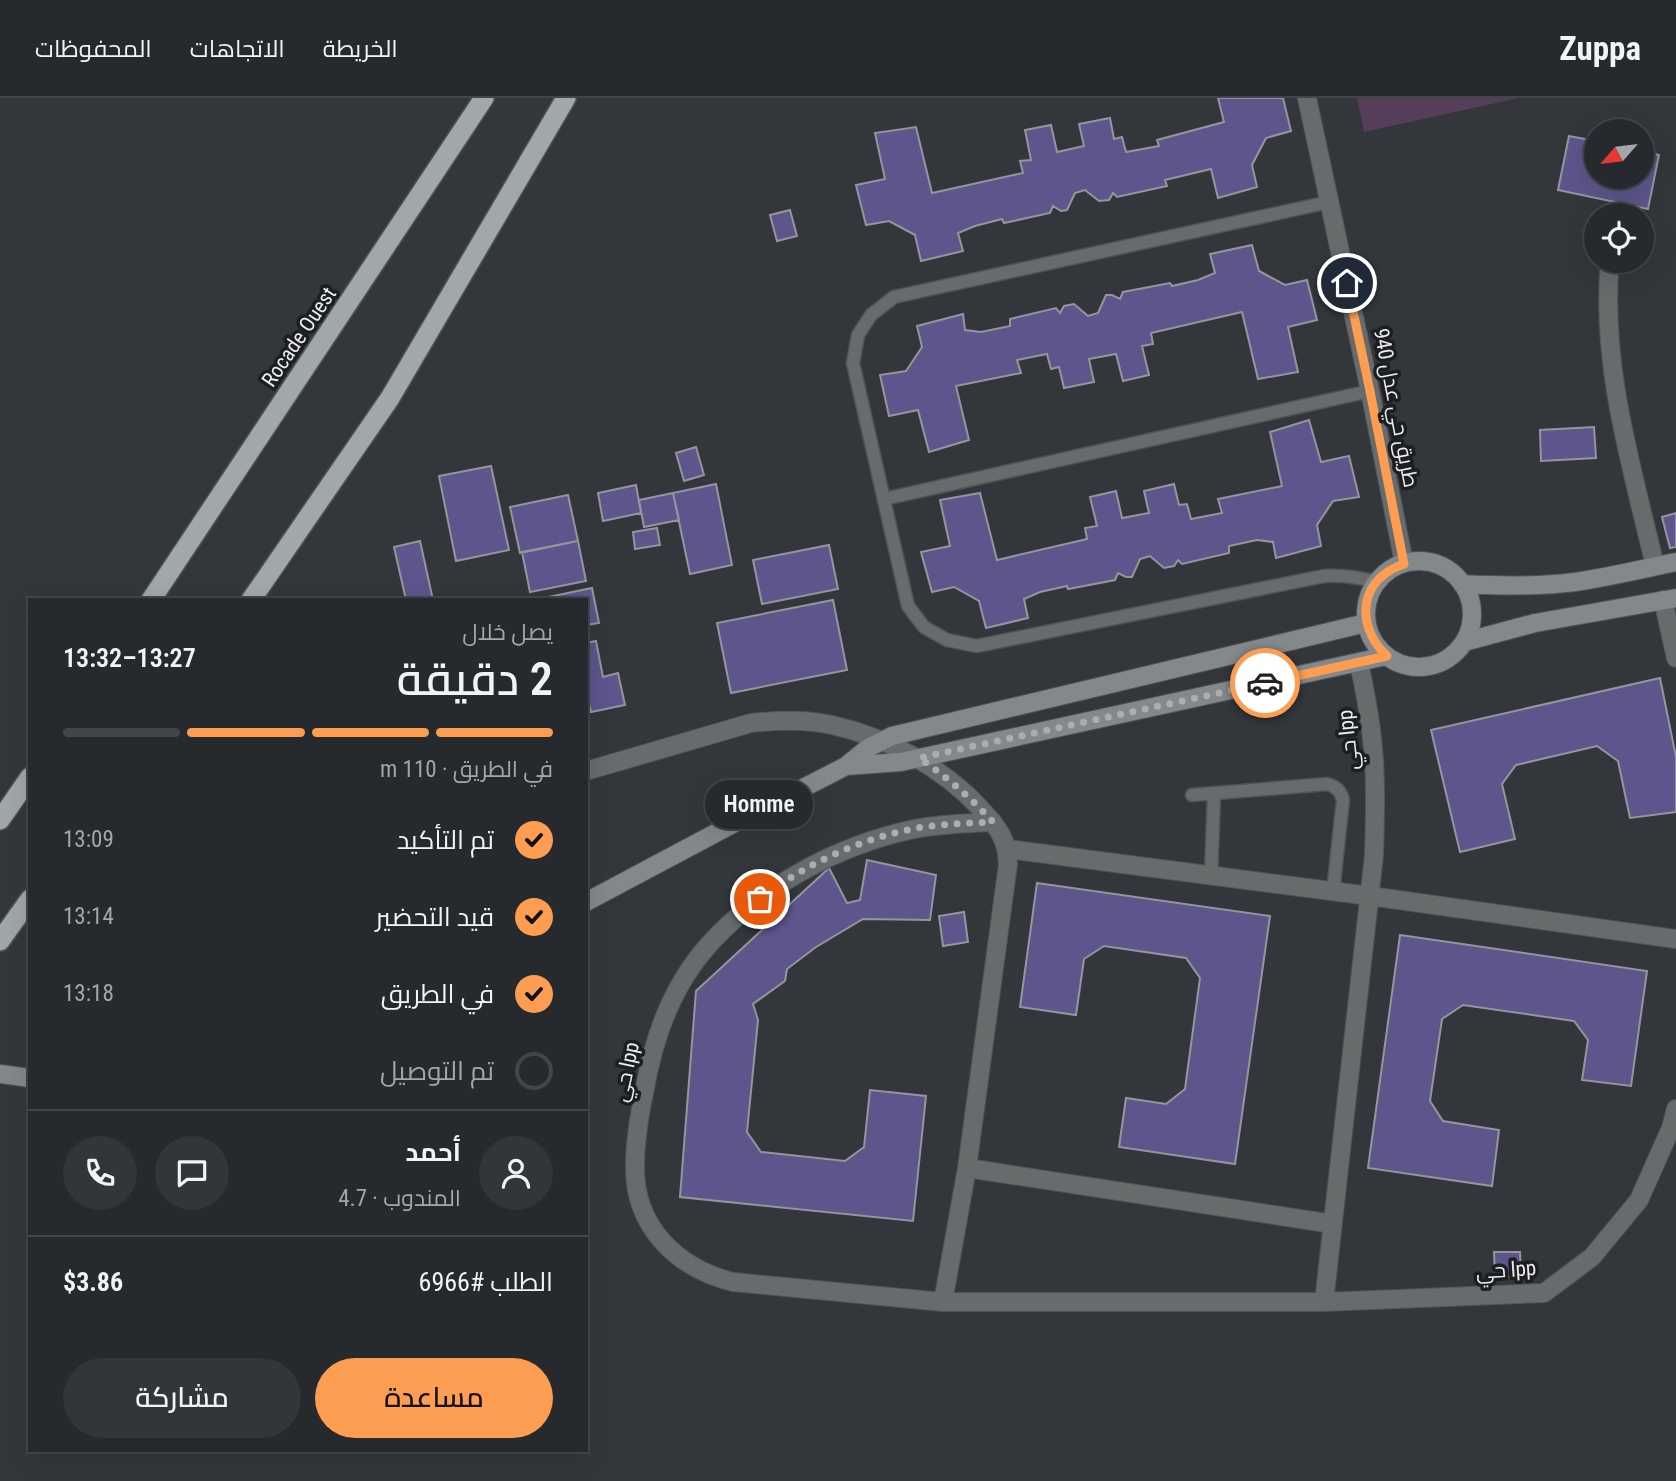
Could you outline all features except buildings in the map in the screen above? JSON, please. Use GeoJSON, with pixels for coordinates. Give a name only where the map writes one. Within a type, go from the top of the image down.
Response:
{"type":"FeatureCollection","features":[{"type":"Feature","properties":{"kind":"highway","name":"Rocade Ouest"},"geometry":{"type":"LineString","coordinates":[[152,598],[484,98]]}},
{"type":"Feature","properties":{"kind":"highway"},"geometry":{"type":"LineString","coordinates":[[252,598],[390,398],[566,98]]}},
{"type":"Feature","properties":{"kind":"highway"},"geometry":{"type":"LineString","coordinates":[[0,820],[28,781]]}},
{"type":"Feature","properties":{"kind":"highway"},"geometry":{"type":"LineString","coordinates":[[0,941],[28,903]]}},
{"type":"Feature","properties":{"kind":"main road"},"geometry":{"type":"LineString","coordinates":[[1420,561],[1436,564],[1451,572],[1462,584],[1469,598],[1472,613],[1464,642],[1453,656],[1437,665],[1420,668],[1402,665],[1377,647],[1370,636],[1366,623],[1369,594],[1376,582],[1389,570],[1404,564],[1420,561]]}},
{"type":"Feature","properties":{"kind":"main road"},"geometry":{"type":"LineString","coordinates":[[1462,584],[1536,586],[1573,582],[1676,562]]}},
{"type":"Feature","properties":{"kind":"main road"},"geometry":{"type":"LineString","coordinates":[[1464,642],[1535,623],[1670,599]]}},
{"type":"Feature","properties":{"kind":"main road"},"geometry":{"type":"LineString","coordinates":[[588,901],[846,766],[880,741],[904,732],[1366,623]]}},
{"type":"Feature","properties":{"kind":"main road"},"geometry":{"type":"LineString","coordinates":[[846,766],[882,765],[919,758],[1387,656]]}},
{"type":"Feature","properties":{"kind":"main road"},"geometry":{"type":"LineString","coordinates":[[0,1074],[28,1078]]}},
{"type":"Feature","properties":{"kind":"street","name":"طريق حي عدل 940"},"geometry":{"type":"LineString","coordinates":[[1307,98],[1404,564]]}},
{"type":"Feature","properties":{"kind":"street"},"geometry":{"type":"LineString","coordinates":[[1610,273],[1608,324],[1612,370],[1655,566]]}},
{"type":"Feature","properties":{"kind":"street"},"geometry":{"type":"LineString","coordinates":[[1670,599],[1676,658]]}},
{"type":"Feature","properties":{"kind":"street","name":"حي lpp"},"geometry":{"type":"LineString","coordinates":[[1324,1302],[1374,855],[1374,758],[1359,663]]}},
{"type":"Feature","properties":{"kind":"street"},"geometry":{"type":"LineString","coordinates":[[588,770],[727,728],[775,720],[799,720],[830,724],[861,733],[919,758],[962,790],[993,822],[1007,849],[1007,872],[967,1168],[943,1302]]}},
{"type":"Feature","properties":{"kind":"street","name":"حي lpp"},"geometry":{"type":"LineString","coordinates":[[993,822],[954,823],[916,829],[842,851],[775,887],[716,937],[691,967],[671,1000],[656,1036],[647,1074],[635,1167],[641,1203],[648,1220],[670,1249],[699,1271],[733,1282],[943,1302],[1324,1302],[1544,1293],[1592,1257],[1639,1200],[1671,1128],[1676,1109]]}},
{"type":"Feature","properties":{"kind":"street"},"geometry":{"type":"LineString","coordinates":[[1007,849],[1676,939]]}},
{"type":"Feature","properties":{"kind":"street"},"geometry":{"type":"LineString","coordinates":[[967,1168],[1333,1224]]}},
{"type":"Feature","properties":{"kind":"lane"},"geometry":{"type":"LineString","coordinates":[[1329,202],[894,297],[871,315],[858,335],[853,363],[908,606],[924,627],[947,640],[977,646],[1324,576],[1360,577],[1376,582]]}},
{"type":"Feature","properties":{"kind":"lane"},"geometry":{"type":"LineString","coordinates":[[884,499],[1370,391]]}},
{"type":"Feature","properties":{"kind":"lane"},"geometry":{"type":"LineString","coordinates":[[1192,795],[1327,784],[1338,789],[1343,800],[1333,891]]}},
{"type":"Feature","properties":{"kind":"lane"},"geometry":{"type":"LineString","coordinates":[[1211,876],[1214,793]]}},
{"type":"Feature","properties":{"kind":"shaded area"},"geometry":{"type":"Polygon","coordinates":[[[1357,98],[1518,98],[1364,132],[1357,98]]]}},
{"type":"Feature","properties":{"kind":"way so far"},"geometry":{"type":"LineString","coordinates":[[760,899],[808,868],[842,851],[879,838],[954,823],[993,822],[970,797],[919,758],[1265,683]]}},
{"type":"Feature","properties":{"kind":"place","name":"Homme"},"geometry":{"type":"Point","coordinates":[760,899]}},
{"type":"Feature","properties":{"kind":"route"},"geometry":{"type":"LineString","coordinates":[[1265,683],[1387,656],[1370,636],[1366,623],[1366,608],[1369,594],[1376,582],[1389,570],[1404,564],[1347,283]]}}]}
